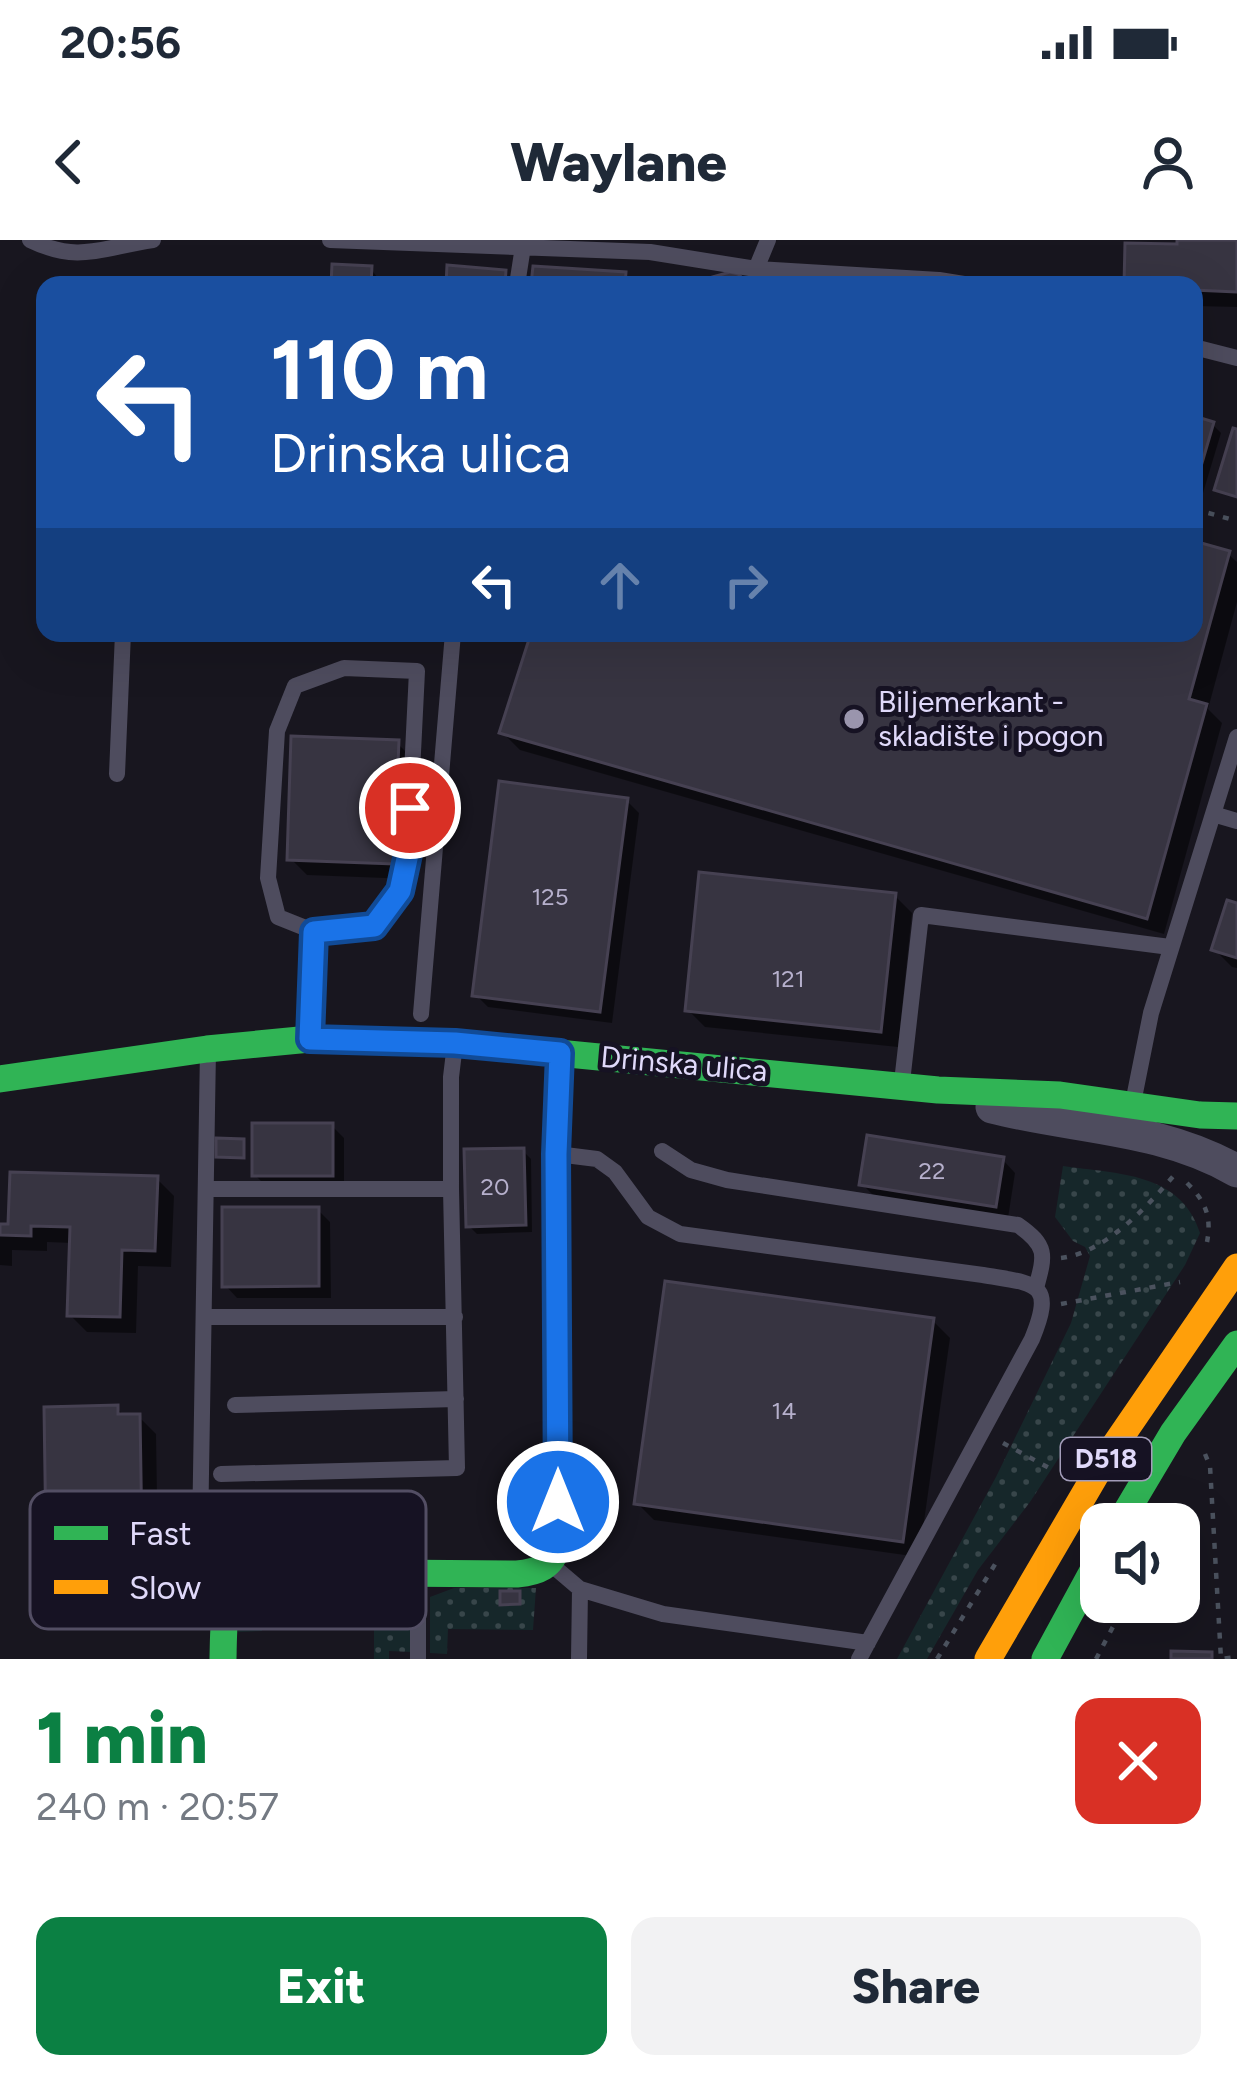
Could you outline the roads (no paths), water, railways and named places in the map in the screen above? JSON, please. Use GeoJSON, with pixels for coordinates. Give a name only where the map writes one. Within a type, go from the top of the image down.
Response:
{"type":"FeatureCollection","features":[{"type":"Feature","properties":{"kind":"street","name":"Drinska ulica"},"geometry":{"type":"LineString","coordinates":[[0,1079],[310,1039],[455,1043],[938,1090],[1018,1091],[1237,1116]]}},
{"type":"Feature","properties":{"kind":"street"},"geometry":{"type":"LineString","coordinates":[[426,1574],[539,1572],[551,1564],[558,1545],[560,1053]]}},
{"type":"Feature","properties":{"kind":"street","name":"Drinska ulica"},"geometry":{"type":"LineString","coordinates":[[938,1090],[1014,1113],[1165,1139],[1237,1171]]}},
{"type":"Feature","properties":{"kind":"street","name":"D518"},"geometry":{"type":"LineString","coordinates":[[992,1652],[1102,1464],[1237,1266]]}},
{"type":"Feature","properties":{"kind":"street","name":"D518"},"geometry":{"type":"LineString","coordinates":[[1131,1503],[1173,1433],[1237,1344]]}},
{"type":"Feature","properties":{"kind":"street"},"geometry":{"type":"LineString","coordinates":[[1045,1659],[1080,1595]]}},
{"type":"Feature","properties":{"kind":"street"},"geometry":{"type":"LineString","coordinates":[[223,1659],[224,1629]]}},
{"type":"Feature","properties":{"kind":"street"},"geometry":{"type":"LineString","coordinates":[[970,1659],[992,1652]]}},
{"type":"Feature","properties":{"kind":"lane"},"geometry":{"type":"LineString","coordinates":[[30,240],[77,254],[153,240]]}},
{"type":"Feature","properties":{"kind":"lane"},"geometry":{"type":"LineString","coordinates":[[330,240],[650,252],[756,268],[878,276]]}},
{"type":"Feature","properties":{"kind":"lane"},"geometry":{"type":"LineString","coordinates":[[756,268],[768,240]]}},
{"type":"Feature","properties":{"kind":"lane"},"geometry":{"type":"LineString","coordinates":[[519,276],[523,244]]}},
{"type":"Feature","properties":{"kind":"lane"},"geometry":{"type":"LineString","coordinates":[[1203,349],[1237,358]]}},
{"type":"Feature","properties":{"kind":"lane"},"geometry":{"type":"LineString","coordinates":[[117,774],[123,642]]}},
{"type":"Feature","properties":{"kind":"lane"},"geometry":{"type":"LineString","coordinates":[[421,1014],[452,642]]}},
{"type":"Feature","properties":{"kind":"lane"},"geometry":{"type":"LineString","coordinates":[[417,671],[408,854],[400,891],[374,926],[314,932],[278,916],[268,878],[277,731],[295,686],[344,668],[417,671],[448,673]]}},
{"type":"Feature","properties":{"kind":"lane"},"geometry":{"type":"LineString","coordinates":[[1133,1104],[1150,1013],[1237,737]]}},
{"type":"Feature","properties":{"kind":"lane"},"geometry":{"type":"LineString","coordinates":[[1213,814],[1237,820]]}},
{"type":"Feature","properties":{"kind":"lane"},"geometry":{"type":"LineString","coordinates":[[902,1086],[921,915],[1170,947]]}},
{"type":"Feature","properties":{"kind":"lane"},"geometry":{"type":"LineString","coordinates":[[310,1039],[314,932]]}},
{"type":"Feature","properties":{"kind":"lane"},"geometry":{"type":"LineString","coordinates":[[221,1474],[458,1468],[451,1189],[455,1043]]}},
{"type":"Feature","properties":{"kind":"lane"},"geometry":{"type":"LineString","coordinates":[[201,1491],[208,1049]]}},
{"type":"Feature","properties":{"kind":"lane"},"geometry":{"type":"LineString","coordinates":[[662,1151],[691,1170],[727,1180],[1018,1225],[1041,1247],[1044,1260],[1036,1288]]}},
{"type":"Feature","properties":{"kind":"lane"},"geometry":{"type":"LineString","coordinates":[[551,1564],[580,1589],[663,1614],[863,1651],[1044,1308],[1044,1298],[1036,1288],[1019,1281],[680,1234],[648,1217],[614,1172],[597,1159],[556,1154]]}},
{"type":"Feature","properties":{"kind":"lane"},"geometry":{"type":"LineString","coordinates":[[207,1189],[451,1189]]}},
{"type":"Feature","properties":{"kind":"lane"},"geometry":{"type":"LineString","coordinates":[[205,1317],[455,1318]]}},
{"type":"Feature","properties":{"kind":"lane"},"geometry":{"type":"LineString","coordinates":[[235,1406],[456,1400]]}},
{"type":"Feature","properties":{"kind":"lane"},"geometry":{"type":"LineString","coordinates":[[579,1659],[580,1589]]}},
{"type":"Feature","properties":{"kind":"place","name":"Biljemerkant - skladište i pogon"},"geometry":{"type":"Point","coordinates":[854,719]}}]}
